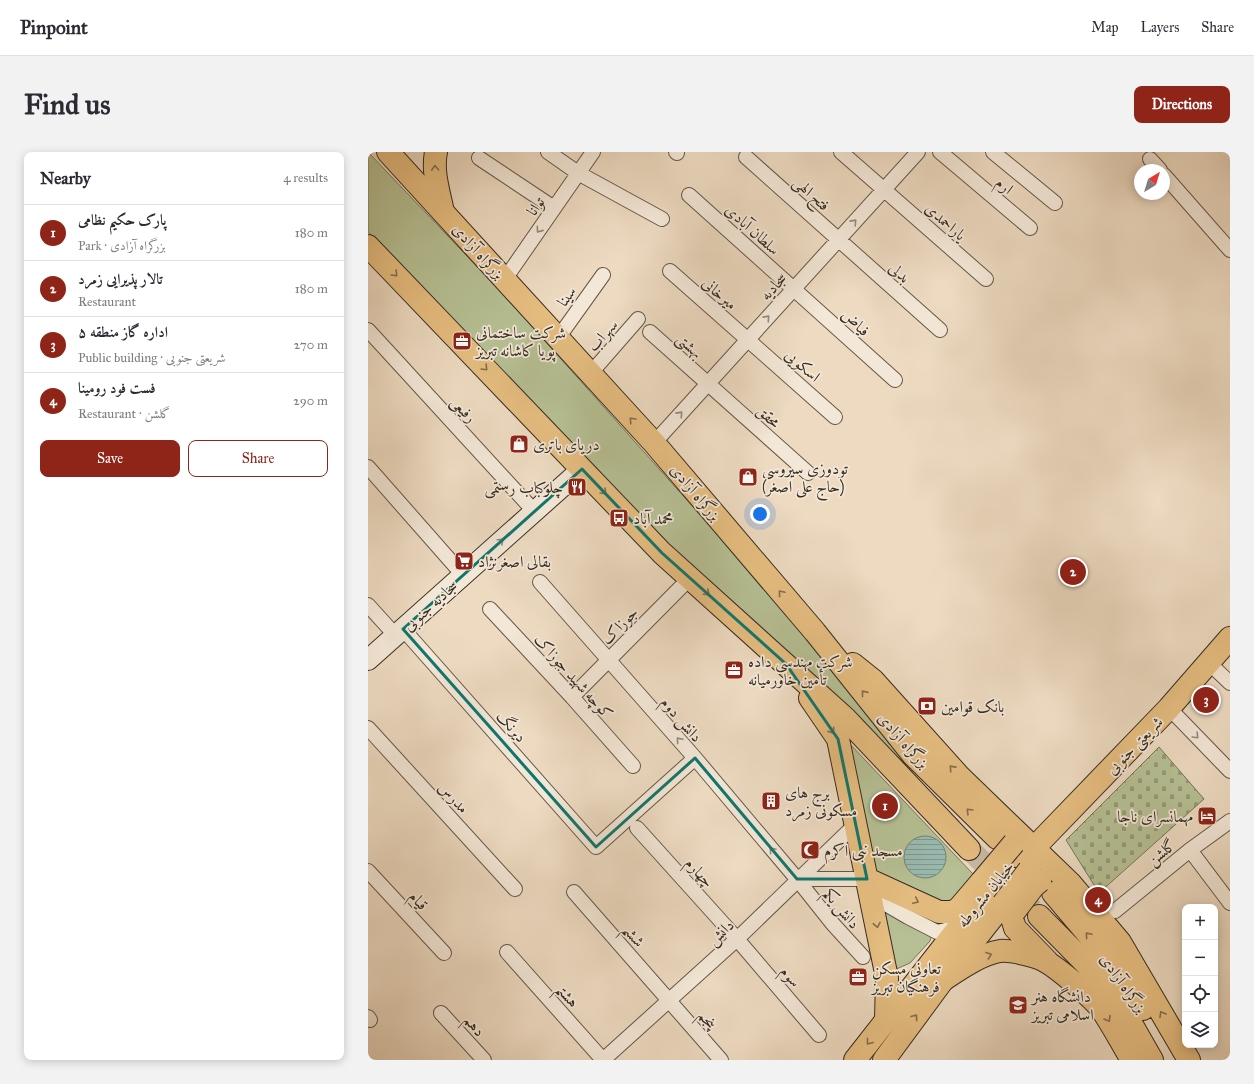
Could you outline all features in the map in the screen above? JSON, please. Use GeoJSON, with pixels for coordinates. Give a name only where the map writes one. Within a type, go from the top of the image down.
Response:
{"type":"FeatureCollection","features":[{"type":"Feature","properties":{"kind":"main road","name":"بزرگراه آزادی"},"geometry":{"type":"LineString","coordinates":[[388,152],[654,443],[815,632],[914,755],[1030,861],[1115,966],[1139,1002],[1173,1060]]}},
{"type":"Feature","properties":{"kind":"main road"},"geometry":{"type":"LineString","coordinates":[[436,152],[434,160],[435,176],[443,212]]}},
{"type":"Feature","properties":{"kind":"main road","name":"بزرگراه آزادی"},"geometry":{"type":"LineString","coordinates":[[368,246],[662,553],[846,719],[969,849]]}},
{"type":"Feature","properties":{"kind":"main road","name":"شریعتی جنوبی"},"geometry":{"type":"LineString","coordinates":[[1030,861],[1170,708],[1230,638]]}},
{"type":"Feature","properties":{"kind":"main road"},"geometry":{"type":"LineString","coordinates":[[786,664],[838,739],[887,978],[886,1020]]}},
{"type":"Feature","properties":{"kind":"main road"},"geometry":{"type":"LineString","coordinates":[[997,897],[1030,861]]}},
{"type":"Feature","properties":{"kind":"main road"},"geometry":{"type":"LineString","coordinates":[[867,879],[939,912],[953,912],[960,908],[1033,887],[1030,861]]}},
{"type":"Feature","properties":{"kind":"main road"},"geometry":{"type":"LineString","coordinates":[[1030,861],[1120,942],[1189,1060]]}},
{"type":"Feature","properties":{"kind":"main road"},"geometry":{"type":"LineString","coordinates":[[997,897],[1012,918],[1014,928],[1053,968]]}},
{"type":"Feature","properties":{"kind":"main road","name":"خیابان مشروطه"},"geometry":{"type":"LineString","coordinates":[[855,1060],[958,927],[997,897]]}},
{"type":"Feature","properties":{"kind":"main road","name":"خیابان مشروطه"},"geometry":{"type":"LineString","coordinates":[[884,1060],[943,980],[997,897]]}},
{"type":"Feature","properties":{"kind":"main road","name":"بزرگراه آزادی"},"geometry":{"type":"LineString","coordinates":[[1039,916],[1103,981],[1128,1018],[1152,1060]]}},
{"type":"Feature","properties":{"kind":"main road"},"geometry":{"type":"LineString","coordinates":[[943,980],[962,967],[989,954],[1000,951],[1016,953],[1042,960],[1068,978],[1102,1009],[1132,1060]]}},
{"type":"Feature","properties":{"kind":"street"},"geometry":{"type":"LineString","coordinates":[[548,152],[578,173],[662,219]]}},
{"type":"Feature","properties":{"kind":"street","name":"توانا"},"geometry":{"type":"LineString","coordinates":[[505,279],[593,152]]}},
{"type":"Feature","properties":{"kind":"street","name":"یاراحمدی"},"geometry":{"type":"LineString","coordinates":[[841,152],[986,279]]}},
{"type":"Feature","properties":{"kind":"street","name":"سجادیه"},"geometry":{"type":"LineString","coordinates":[[654,443],[918,152]]}},
{"type":"Feature","properties":{"kind":"street","name":"ارم"},"geometry":{"type":"LineString","coordinates":[[940,152],[1030,228]]}},
{"type":"Feature","properties":{"kind":"street"},"geometry":{"type":"LineString","coordinates":[[993,152],[1055,203]]}},
{"type":"Feature","properties":{"kind":"street","name":"فتح الهی"},"geometry":{"type":"LineString","coordinates":[[746,157],[838,239]]}},
{"type":"Feature","properties":{"kind":"street"},"geometry":{"type":"LineString","coordinates":[[479,158],[554,208]]}},
{"type":"Feature","properties":{"kind":"street"},"geometry":{"type":"LineString","coordinates":[[1150,159],[1155,164]]}},
{"type":"Feature","properties":{"kind":"street"},"geometry":{"type":"LineString","coordinates":[[1170,182],[1230,250]]}},
{"type":"Feature","properties":{"kind":"street","name":"سلطان آبادی"},"geometry":{"type":"LineString","coordinates":[[690,195],[794,289]]}},
{"type":"Feature","properties":{"kind":"street","name":"بدلی"},"geometry":{"type":"LineString","coordinates":[[838,239],[940,330]]}},
{"type":"Feature","properties":{"kind":"street","name":"میرخانی"},"geometry":{"type":"LineString","coordinates":[[670,271],[748,340]]}},
{"type":"Feature","properties":{"kind":"street","name":"سینا"},"geometry":{"type":"LineString","coordinates":[[558,338],[603,275]]}},
{"type":"Feature","properties":{"kind":"street","name":"فیاض"},"geometry":{"type":"LineString","coordinates":[[794,289],[895,380]]}},
{"type":"Feature","properties":{"kind":"street","name":"سهراب"},"geometry":{"type":"LineString","coordinates":[[590,374],[638,319]]}},
{"type":"Feature","properties":{"kind":"street","name":"رفیعی"},"geometry":{"type":"LineString","coordinates":[[368,330],[534,511]]}},
{"type":"Feature","properties":{"kind":"street","name":"بهشتی"},"geometry":{"type":"LineString","coordinates":[[650,332],[708,384]]}},
{"type":"Feature","properties":{"kind":"street","name":"اسکویی"},"geometry":{"type":"LineString","coordinates":[[748,340],[835,417]]}},
{"type":"Feature","properties":{"kind":"street","name":"محقق"},"geometry":{"type":"LineString","coordinates":[[708,384],[808,473]]}},
{"type":"Feature","properties":{"kind":"street"},"geometry":{"type":"LineString","coordinates":[[368,467],[463,575]]}},
{"type":"Feature","properties":{"kind":"street","name":"سجادیه جنوبی"},"geometry":{"type":"LineString","coordinates":[[368,660],[582,468]]}},
{"type":"Feature","properties":{"kind":"street","name":"جوزاک"},"geometry":{"type":"LineString","coordinates":[[572,697],[690,578]]}},
{"type":"Feature","properties":{"kind":"street","name":"دانش دوم"},"geometry":{"type":"LineString","coordinates":[[540,582],[695,758],[797,880]]}},
{"type":"Feature","properties":{"kind":"street","name":"دیرنگ"},"geometry":{"type":"LineString","coordinates":[[368,605],[399,632],[596,847],[695,758]]}},
{"type":"Feature","properties":{"kind":"street","name":"کوچه شهید جوزاک"},"geometry":{"type":"LineString","coordinates":[[490,608],[572,697],[632,766]]}},
{"type":"Feature","properties":{"kind":"street"},"geometry":{"type":"LineString","coordinates":[[1209,663],[1230,683]]}},
{"type":"Feature","properties":{"kind":"street"},"geometry":{"type":"LineString","coordinates":[[1170,708],[1230,771]]}},
{"type":"Feature","properties":{"kind":"street","name":"مدرس"},"geometry":{"type":"LineString","coordinates":[[368,728],[515,889]]}},
{"type":"Feature","properties":{"kind":"street","name":"گلشن"},"geometry":{"type":"LineString","coordinates":[[1115,910],[1190,850],[1230,821]]}},
{"type":"Feature","properties":{"kind":"street","name":"دانش"},"geometry":{"type":"LineString","coordinates":[[603,1060],[737,940],[856,824]]}},
{"type":"Feature","properties":{"kind":"street","name":"چهارم"},"geometry":{"type":"LineString","coordinates":[[637,828],[737,940]]}},
{"type":"Feature","properties":{"kind":"street"},"geometry":{"type":"LineString","coordinates":[[1190,850],[1230,904]]}},
{"type":"Feature","properties":{"kind":"street","name":"قیام"},"geometry":{"type":"LineString","coordinates":[[368,871],[444,953]]}},
{"type":"Feature","properties":{"kind":"street"},"geometry":{"type":"LineString","coordinates":[[797,880],[867,879],[878,896],[889,906],[908,917],[937,932],[958,927]]}},
{"type":"Feature","properties":{"kind":"street","name":"دانش یکم"},"geometry":{"type":"LineString","coordinates":[[797,880],[832,923],[863,957]]}},
{"type":"Feature","properties":{"kind":"street","name":"ششم"},"geometry":{"type":"LineString","coordinates":[[574,892],[669,1001]]}},
{"type":"Feature","properties":{"kind":"street","name":"سوم"},"geometry":{"type":"LineString","coordinates":[[737,940],[819,1035]]}},
{"type":"Feature","properties":{"kind":"street","name":"هشتم"},"geometry":{"type":"LineString","coordinates":[[507,952],[603,1060]]}},
{"type":"Feature","properties":{"kind":"street","name":"پنجم"},"geometry":{"type":"LineString","coordinates":[[669,1001],[721,1060]]}},
{"type":"Feature","properties":{"kind":"street","name":"دهم"},"geometry":{"type":"LineString","coordinates":[[441,1013],[484,1060]]}},
{"type":"Feature","properties":{"kind":"highlighted area"},"geometry":{"type":"Polygon","coordinates":[[[582,469],[662,553],[786,664],[838,739],[867,879],[797,879],[695,758],[596,847],[403,629],[582,469]]]}},
{"type":"Feature","properties":{"kind":"green space"},"geometry":{"type":"Polygon","coordinates":[[[368,152],[503,294],[793,619],[921,779],[848,709],[666,544],[591,462],[369,233],[368,152]]]}},
{"type":"Feature","properties":{"kind":"green space"},"geometry":{"type":"Polygon","coordinates":[[[849,743],[973,874],[960,893],[943,911],[879,877],[870,861],[849,743]]]}},
{"type":"Feature","properties":{"kind":"green space"},"geometry":{"type":"Polygon","coordinates":[[[1159,747],[1204,799],[1099,893],[1066,840],[1159,747]]]}},
{"type":"Feature","properties":{"kind":"green space"},"geometry":{"type":"Polygon","coordinates":[[[879,903],[932,934],[930,941],[910,963],[894,970],[879,903]]]}},
{"type":"Feature","properties":{"kind":"water"},"geometry":{"type":"Polygon","coordinates":[[[921,836],[929,836],[937,839],[943,845],[946,857],[943,869],[937,875],[929,878],[921,878],[913,875],[907,869],[904,861],[904,853],[907,845],[913,839],[921,836]]]}},
{"type":"Feature","properties":{"kind":"tunnel"},"geometry":{"type":"LineString","coordinates":[[969,849],[1039,916]]}},
{"type":"Feature","properties":{"kind":"place","name":"شرکت ساختمانی پویا کاشانه تبریز"},"geometry":{"type":"Point","coordinates":[462,341]}},
{"type":"Feature","properties":{"kind":"place","name":"دریای باتری"},"geometry":{"type":"Point","coordinates":[519,444]}},
{"type":"Feature","properties":{"kind":"place","name":"تودوزی سیروسی (حاج علی اصغر)"},"geometry":{"type":"Point","coordinates":[748,477]}},
{"type":"Feature","properties":{"kind":"place","name":"چلوکباب رستمی"},"geometry":{"type":"Point","coordinates":[577,487]}},
{"type":"Feature","properties":{"kind":"place","name":"محمد آباد"},"geometry":{"type":"Point","coordinates":[619,518]}},
{"type":"Feature","properties":{"kind":"place","name":"بقالی اصغرنژاد"},"geometry":{"type":"Point","coordinates":[464,561]}},
{"type":"Feature","properties":{"kind":"place","name":"تالار پذیرایی زمرد"},"geometry":{"type":"Point","coordinates":[1073,572]}},
{"type":"Feature","properties":{"kind":"place","name":"شرکت مهندسى داده تأمین خاورمیانه"},"geometry":{"type":"Point","coordinates":[734,670]}},
{"type":"Feature","properties":{"kind":"place","name":"اداره گاز منطقه ۵"},"geometry":{"type":"Point","coordinates":[1206,700]}},
{"type":"Feature","properties":{"kind":"place","name":"بانک قوامین"},"geometry":{"type":"Point","coordinates":[927,706]}},
{"type":"Feature","properties":{"kind":"place","name":"برج های مسکونی زمرد"},"geometry":{"type":"Point","coordinates":[771,801]}},
{"type":"Feature","properties":{"kind":"place","name":"پارک حکیم نظامی"},"geometry":{"type":"Point","coordinates":[885,806]}},
{"type":"Feature","properties":{"kind":"place","name":"مهمانسرای ناجا"},"geometry":{"type":"Point","coordinates":[1207,816]}},
{"type":"Feature","properties":{"kind":"place","name":"مسجد نبی اکرم"},"geometry":{"type":"Point","coordinates":[810,850]}},
{"type":"Feature","properties":{"kind":"place","name":"فست فود رومینا"},"geometry":{"type":"Point","coordinates":[1098,900]}},
{"type":"Feature","properties":{"kind":"place","name":"تعاونی مسکن فرهنگیان تبریز"},"geometry":{"type":"Point","coordinates":[858,977]}},
{"type":"Feature","properties":{"kind":"place","name":"دانشگاه هنر اسلامی تبریز"},"geometry":{"type":"Point","coordinates":[1018,1005]}}]}
